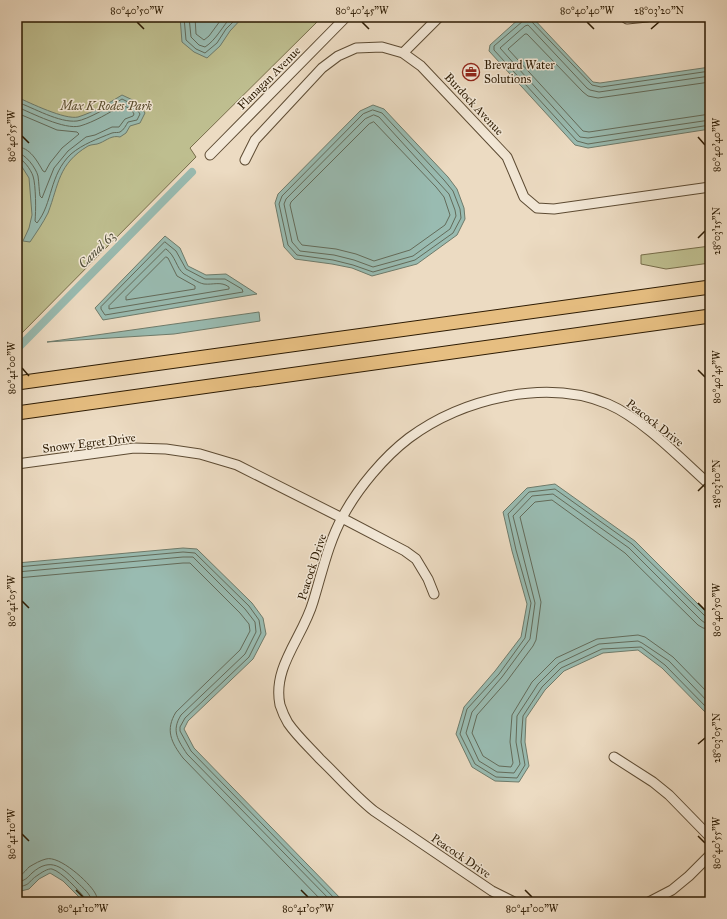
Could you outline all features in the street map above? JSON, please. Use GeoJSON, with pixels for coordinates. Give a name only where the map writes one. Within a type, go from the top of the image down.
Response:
{"type":"FeatureCollection","features":[{"type":"Feature","properties":{"kind":"highway"},"geometry":{"type":"LineString","coordinates":[[17,383],[710,287]]}},
{"type":"Feature","properties":{"kind":"highway"},"geometry":{"type":"LineString","coordinates":[[17,413],[710,316]]}},
{"type":"Feature","properties":{"kind":"street","name":"Flanagan Avenue"},"geometry":{"type":"LineString","coordinates":[[210,155],[346,17]]}},
{"type":"Feature","properties":{"kind":"street"},"geometry":{"type":"LineString","coordinates":[[403,53],[439,17]]}},
{"type":"Feature","properties":{"kind":"street"},"geometry":{"type":"LineString","coordinates":[[624,17],[627,19],[647,17]]}},
{"type":"Feature","properties":{"kind":"street","name":"Burdock Avenue"},"geometry":{"type":"LineString","coordinates":[[245,160],[255,140],[322,68],[338,56],[356,48],[382,47],[403,53],[421,66],[507,157],[524,197],[537,208],[554,209],[710,187]]}},
{"type":"Feature","properties":{"kind":"street","name":"Peacock Drive"},"geometry":{"type":"LineString","coordinates":[[514,902],[492,891],[380,816],[362,802],[288,723],[280,707],[278,687],[282,669],[313,605],[326,557],[342,518],[362,487],[382,463],[408,439],[421,430],[459,410],[498,398],[538,392],[565,393],[590,398],[609,404],[628,415],[653,434],[710,485]]}},
{"type":"Feature","properties":{"kind":"street","name":"Snowy Egret Drive"},"geometry":{"type":"LineString","coordinates":[[17,464],[134,448],[166,449],[200,454],[237,466],[405,551],[416,559],[428,579],[434,594]]}},
{"type":"Feature","properties":{"kind":"street"},"geometry":{"type":"LineString","coordinates":[[614,757],[663,791],[710,837]]}},
{"type":"Feature","properties":{"kind":"street"},"geometry":{"type":"LineString","coordinates":[[649,902],[672,890],[689,876],[710,855]]}},
{"type":"Feature","properties":{"kind":"green space","name":"Max K Rodes Park"},"geometry":{"type":"Polygon","coordinates":[[[17,17],[322,17],[190,148],[196,157],[17,338],[17,17]]]}},
{"type":"Feature","properties":{"kind":"green space"},"geometry":{"type":"Polygon","coordinates":[[[710,246],[710,263],[666,269],[641,264],[641,255],[710,246]]]}},
{"type":"Feature","properties":{"kind":"water"},"geometry":{"type":"Polygon","coordinates":[[[180,17],[243,17],[230,31],[220,46],[207,58],[194,52],[182,42],[180,17]]]}},
{"type":"Feature","properties":{"kind":"water"},"geometry":{"type":"Polygon","coordinates":[[[521,17],[532,17],[593,82],[600,83],[710,67],[710,129],[588,148],[575,145],[489,51],[490,45],[521,17]]]}},
{"type":"Feature","properties":{"kind":"water"},"geometry":{"type":"Polygon","coordinates":[[[122,95],[137,102],[145,113],[140,123],[130,126],[126,133],[120,137],[112,137],[98,144],[88,146],[71,160],[61,175],[48,213],[44,220],[30,242],[23,241],[29,228],[32,215],[29,178],[17,159],[17,97],[65,116],[78,117],[90,113],[122,95]]]}},
{"type":"Feature","properties":{"kind":"water"},"geometry":{"type":"Polygon","coordinates":[[[373,105],[384,109],[448,177],[457,189],[464,208],[465,219],[457,235],[417,264],[372,276],[352,268],[295,259],[284,247],[275,203],[278,194],[360,111],[373,105]]]}},
{"type":"Feature","properties":{"kind":"water"},"geometry":{"type":"Polygon","coordinates":[[[165,236],[180,248],[188,266],[206,275],[226,274],[257,294],[103,320],[95,308],[165,236]]]}},
{"type":"Feature","properties":{"kind":"water"},"geometry":{"type":"Polygon","coordinates":[[[259,312],[260,321],[174,334],[47,342],[259,312]]]}},
{"type":"Feature","properties":{"kind":"water"},"geometry":{"type":"Polygon","coordinates":[[[555,484],[635,541],[710,616],[710,714],[708,715],[662,668],[638,650],[603,653],[564,671],[545,690],[526,718],[525,742],[529,766],[519,782],[495,781],[472,767],[456,734],[464,707],[495,671],[521,637],[527,604],[503,512],[527,488],[555,484]]]}},
{"type":"Feature","properties":{"kind":"water"},"geometry":{"type":"Polygon","coordinates":[[[183,548],[197,549],[252,603],[263,618],[266,634],[253,659],[188,721],[184,729],[194,748],[344,902],[84,902],[63,881],[50,873],[39,879],[29,889],[17,892],[17,563],[183,548]]]}},
{"type":"Feature","properties":{"kind":"waterway","name":"Canal 63"},"geometry":{"type":"LineString","coordinates":[[20,346],[192,172]]}},
{"type":"Feature","properties":{"kind":"place","name":"Brevard Water Solutions"},"geometry":{"type":"Point","coordinates":[471,72]}}]}
